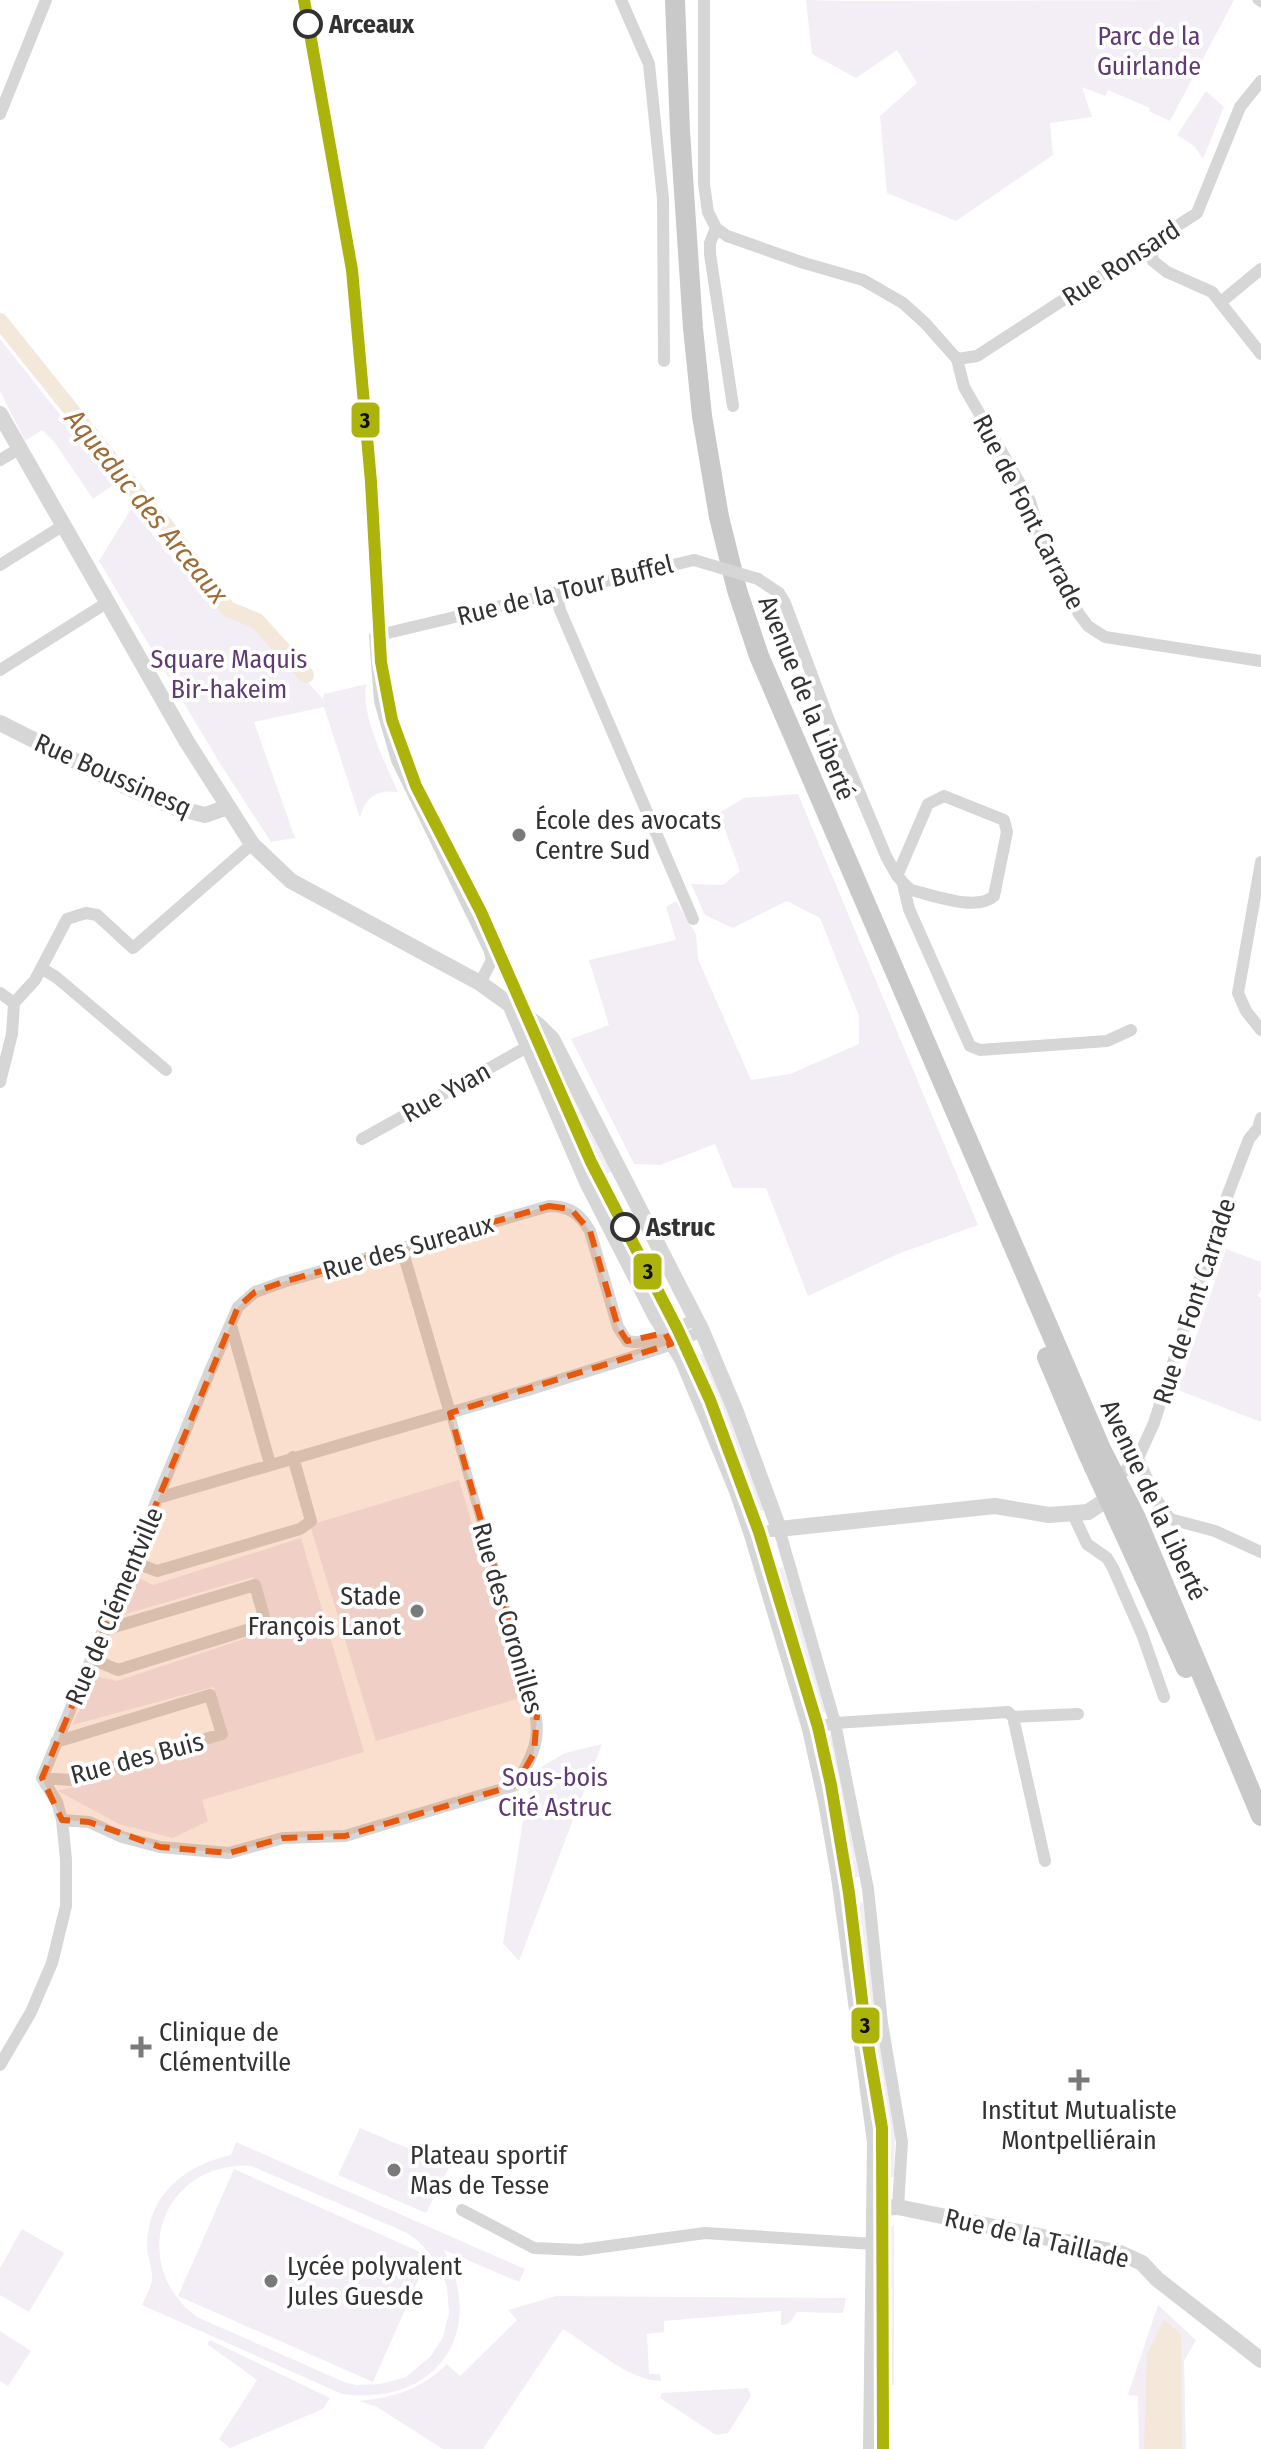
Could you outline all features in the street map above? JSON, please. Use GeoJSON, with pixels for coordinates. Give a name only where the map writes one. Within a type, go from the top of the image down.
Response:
{"type":"FeatureCollection","features":[{"type":"Feature","properties":{"kind":"main road","name":"Avenue de la Liberté"},"geometry":{"type":"LineString","coordinates":[[665,0],[680,131]]}},
{"type":"Feature","properties":{"kind":"main road","name":"Avenue de la Liberté"},"geometry":{"type":"LineString","coordinates":[[675,0],[680,131],[702,416],[719,517],[737,590],[765,671],[994,1207],[1101,1449],[1117,1478],[1261,1816]]}},
{"type":"Feature","properties":{"kind":"main road","name":"Avenue de la Liberté"},"geometry":{"type":"LineString","coordinates":[[994,1207],[1042,1344],[1106,1500],[1183,1663],[1224,1724]]}},
{"type":"Feature","properties":{"kind":"street"},"geometry":{"type":"LineString","coordinates":[[0,114],[3,90],[46,0]]}},
{"type":"Feature","properties":{"kind":"street"},"geometry":{"type":"LineString","coordinates":[[621,0],[649,64],[663,199],[664,361]]}},
{"type":"Feature","properties":{"kind":"street"},"geometry":{"type":"LineString","coordinates":[[704,0],[704,184],[708,212],[716,228],[710,254],[733,406]]}},
{"type":"Feature","properties":{"kind":"street","name":"Rue Ronsard"},"geometry":{"type":"LineString","coordinates":[[957,359],[977,356],[1197,213],[1240,107],[1258,90]]}},
{"type":"Feature","properties":{"kind":"street","name":"Rue de Font Carrade"},"geometry":{"type":"LineString","coordinates":[[716,228],[727,236],[863,280],[903,303],[925,323],[957,359],[964,387],[986,420],[1030,501],[1043,546],[1088,626],[1105,637],[1261,661]]}},
{"type":"Feature","properties":{"kind":"street"},"geometry":{"type":"LineString","coordinates":[[1150,246],[1153,261],[1167,272],[1212,292],[1261,354]]}},
{"type":"Feature","properties":{"kind":"street"},"geometry":{"type":"LineString","coordinates":[[1221,302],[1261,269]]}},
{"type":"Feature","properties":{"kind":"street"},"geometry":{"type":"LineString","coordinates":[[0,414],[252,844],[276,870],[299,886],[480,983],[538,1025],[557,1049],[699,1325],[736,1412],[779,1529],[835,1723],[868,1889],[882,2023],[902,2142],[898,2207]]}},
{"type":"Feature","properties":{"kind":"street"},"geometry":{"type":"LineString","coordinates":[[0,460],[20,448]]}},
{"type":"Feature","properties":{"kind":"street"},"geometry":{"type":"LineString","coordinates":[[0,565],[64,525]]}},
{"type":"Feature","properties":{"kind":"street","name":"Rue de la Tour Buffel"},"geometry":{"type":"LineString","coordinates":[[480,983],[492,960],[489,949],[397,760],[380,701],[375,636],[694,560],[758,579],[779,593],[785,603],[828,718],[970,1046],[980,1050],[1107,1041],[1131,1030]]}},
{"type":"Feature","properties":{"kind":"street"},"geometry":{"type":"LineString","coordinates":[[556,592],[560,610],[693,919]]}},
{"type":"Feature","properties":{"kind":"street"},"geometry":{"type":"LineString","coordinates":[[0,670],[108,602]]}},
{"type":"Feature","properties":{"kind":"street","name":"Rue Boussinesq"},"geometry":{"type":"LineString","coordinates":[[0,723],[173,807],[205,815],[228,807]]}},
{"type":"Feature","properties":{"kind":"street"},"geometry":{"type":"LineString","coordinates":[[944,796],[1004,820],[1007,832],[994,896],[989,901],[976,904],[911,890],[900,880],[928,804],[933,800],[944,796]]}},
{"type":"Feature","properties":{"kind":"street"},"geometry":{"type":"LineString","coordinates":[[0,1082],[12,1034],[14,1003],[35,980],[67,919],[86,913],[97,915],[133,948],[252,844]]}},
{"type":"Feature","properties":{"kind":"street"},"geometry":{"type":"LineString","coordinates":[[1261,862],[1238,993],[1246,1011],[1261,1030]]}},
{"type":"Feature","properties":{"kind":"street"},"geometry":{"type":"LineString","coordinates":[[41,968],[56,977],[166,1070]]}},
{"type":"Feature","properties":{"kind":"street"},"geometry":{"type":"LineString","coordinates":[[0,993],[14,1003]]}},
{"type":"Feature","properties":{"kind":"street"},"geometry":{"type":"LineString","coordinates":[[511,1008],[587,1182],[668,1339],[682,1359],[707,1418],[752,1535],[810,1729],[839,1877],[872,2117],[875,2208],[871,2449]]}},
{"type":"Feature","properties":{"kind":"street","name":"Rue Yvan"},"geometry":{"type":"LineString","coordinates":[[362,1139],[529,1046]]}},
{"type":"Feature","properties":{"kind":"street","name":"Rue de Font Carrade"},"geometry":{"type":"LineString","coordinates":[[1117,1478],[1138,1458],[1154,1423],[1220,1215],[1249,1139],[1261,1118]]}},
{"type":"Feature","properties":{"kind":"street","name":"Rue des Sureaux"},"geometry":{"type":"LineString","coordinates":[[158,1498],[238,1307],[255,1292],[549,1206],[571,1209],[582,1218],[590,1231],[618,1327],[627,1341],[668,1339],[699,1325]]}},
{"type":"Feature","properties":{"kind":"street"},"geometry":{"type":"LineString","coordinates":[[402,1249],[450,1413]]}},
{"type":"Feature","properties":{"kind":"street"},"geometry":{"type":"LineString","coordinates":[[231,1325],[270,1464]]}},
{"type":"Feature","properties":{"kind":"street","name":"Rue de Clémentville"},"geometry":{"type":"LineString","coordinates":[[42,1778],[158,1498],[450,1413],[668,1339]]}},
{"type":"Feature","properties":{"kind":"street","name":"Rue des Coronilles"},"geometry":{"type":"LineString","coordinates":[[62,1820],[89,1822],[122,1837],[160,1847],[229,1853],[283,1838],[345,1836],[516,1785],[534,1753],[539,1732],[450,1413]]}},
{"type":"Feature","properties":{"kind":"street"},"geometry":{"type":"LineString","coordinates":[[133,1562],[157,1571],[300,1529],[311,1521],[293,1457]]}},
{"type":"Feature","properties":{"kind":"street"},"geometry":{"type":"LineString","coordinates":[[1138,1458],[1156,1499],[1170,1519],[1215,1531],[1261,1552]]}},
{"type":"Feature","properties":{"kind":"street"},"geometry":{"type":"LineString","coordinates":[[752,1535],[779,1529],[995,1506],[1049,1515],[1088,1512],[1106,1500],[1117,1478]]}},
{"type":"Feature","properties":{"kind":"street"},"geometry":{"type":"LineString","coordinates":[[1072,1512],[1087,1544],[1107,1558],[1113,1568],[1142,1634],[1164,1697]]}},
{"type":"Feature","properties":{"kind":"street"},"geometry":{"type":"LineString","coordinates":[[92,1659],[118,1670],[266,1624],[255,1585],[104,1630]]}},
{"type":"Feature","properties":{"kind":"street","name":"Rue des Buis"},"geometry":{"type":"LineString","coordinates":[[42,1778],[71,1780],[222,1734],[210,1695],[56,1742]]}},
{"type":"Feature","properties":{"kind":"street"},"geometry":{"type":"LineString","coordinates":[[810,1729],[835,1723],[1008,1712],[1013,1717],[1045,1861]]}},
{"type":"Feature","properties":{"kind":"street"},"geometry":{"type":"LineString","coordinates":[[1013,1717],[1078,1714]]}},
{"type":"Feature","properties":{"kind":"street"},"geometry":{"type":"LineString","coordinates":[[0,2065],[31,2012],[52,1963],[66,1906],[62,1820],[57,1802],[42,1778]]}},
{"type":"Feature","properties":{"kind":"street","name":"Rue de la Taillade"},"geometry":{"type":"LineString","coordinates":[[875,2208],[898,2207],[1120,2253],[1142,2263],[1157,2279],[1261,2360]]}},
{"type":"Feature","properties":{"kind":"street"},"geometry":{"type":"LineString","coordinates":[[462,2210],[534,2248],[580,2250],[705,2233],[873,2244]]}},
{"type":"Feature","properties":{"kind":"highlighted area"},"geometry":{"type":"Polygon","coordinates":[[[549,1206],[571,1209],[590,1231],[618,1327],[627,1341],[665,1333],[671,1344],[450,1413],[537,1715],[534,1753],[516,1785],[345,1836],[283,1838],[229,1853],[160,1847],[89,1822],[62,1820],[42,1778],[238,1307],[255,1292],[283,1282],[549,1206]]]}},
{"type":"Feature","properties":{"kind":"green space","name":"Parc de la Guirlande"},"geometry":{"type":"Polygon","coordinates":[[[806,0],[1234,0],[1170,121],[1149,111],[1150,108],[1108,90],[1105,96],[1082,87],[1092,117],[1050,123],[1053,155],[956,221],[887,193],[880,116],[917,83],[897,50],[856,78],[812,54],[806,0]]]}},
{"type":"Feature","properties":{"kind":"green space"},"geometry":{"type":"Polygon","coordinates":[[[1206,91],[1224,107],[1203,159],[1194,146],[1177,135],[1206,91]]]}},
{"type":"Feature","properties":{"kind":"green space"},"geometry":{"type":"Polygon","coordinates":[[[0,339],[115,484],[93,499],[55,443],[42,430],[25,441],[0,391],[0,339]]]}},
{"type":"Feature","properties":{"kind":"green space","name":"Square Maquis Bir-hakeim"},"geometry":{"type":"Polygon","coordinates":[[[131,509],[196,585],[231,619],[256,626],[323,699],[324,694],[367,684],[366,708],[370,722],[398,792],[373,796],[360,818],[324,707],[254,722],[295,838],[271,842],[219,762],[99,561],[131,509]]]}},
{"type":"Feature","properties":{"kind":"green space"},"geometry":{"type":"Polygon","coordinates":[[[798,794],[978,1225],[898,1254],[808,1296],[766,1188],[733,1188],[715,1144],[660,1165],[634,1164],[571,1039],[609,1025],[589,960],[676,940],[666,907],[676,901],[696,934],[698,959],[751,1080],[790,1074],[859,1044],[859,1016],[820,918],[787,901],[733,928],[705,915],[691,884],[723,885],[740,871],[719,813],[744,798],[798,794]]]}},
{"type":"Feature","properties":{"kind":"green space"},"geometry":{"type":"Polygon","coordinates":[[[523,1018],[549,1045],[616,1169],[592,1182],[523,1018]]]}},
{"type":"Feature","properties":{"kind":"green space"},"geometry":{"type":"Polygon","coordinates":[[[1226,1249],[1261,1262],[1258,1296],[1261,1298],[1261,1422],[1178,1390],[1226,1249]]]}},
{"type":"Feature","properties":{"kind":"green space"},"geometry":{"type":"Polygon","coordinates":[[[703,1353],[757,1480],[765,1510],[750,1515],[687,1360],[703,1353]]]}},
{"type":"Feature","properties":{"kind":"green space","name":"Stade François Lanot"},"geometry":{"type":"Polygon","coordinates":[[[459,1480],[523,1697],[376,1741],[310,1525],[459,1480]]]}},
{"type":"Feature","properties":{"kind":"green space"},"geometry":{"type":"Polygon","coordinates":[[[301,1538],[364,1752],[202,1800],[208,1821],[173,1838],[119,1824],[58,1791],[222,1740],[228,1731],[213,1687],[72,1725],[95,1676],[117,1681],[271,1630],[253,1577],[122,1615],[135,1576],[153,1585],[301,1538]]]}},
{"type":"Feature","properties":{"kind":"green space"},"geometry":{"type":"Polygon","coordinates":[[[783,1567],[826,1712],[811,1715],[768,1571],[783,1567]]]}},
{"type":"Feature","properties":{"kind":"green space"},"geometry":{"type":"Polygon","coordinates":[[[832,1735],[859,1877],[844,1879],[817,1739],[832,1735]]]}},
{"type":"Feature","properties":{"kind":"green space","name":"Sous-bois Cité Astruc"},"geometry":{"type":"Polygon","coordinates":[[[602,1744],[519,1961],[503,1943],[531,1773],[565,1753],[602,1744]]]}},
{"type":"Feature","properties":{"kind":"green space"},"geometry":{"type":"Polygon","coordinates":[[[863,1902],[895,2132],[894,2177],[878,2177],[848,1905],[863,1902]]]}},
{"type":"Feature","properties":{"kind":"green space","name":"Plateau sportif Mas de Tesse"},"geometry":{"type":"Polygon","coordinates":[[[360,2128],[450,2166],[426,2213],[338,2175],[360,2128]]]}},
{"type":"Feature","properties":{"kind":"green space"},"geometry":{"type":"Polygon","coordinates":[[[236,2142],[525,2269],[519,2282],[444,2250],[456,2281],[460,2310],[456,2336],[444,2358],[427,2376],[403,2389],[375,2395],[342,2394],[142,2305],[152,2280],[147,2250],[149,2228],[161,2197],[198,2166],[231,2155],[236,2142]],[[251,2166],[220,2169],[195,2180],[176,2198],[164,2220],[159,2245],[163,2270],[175,2295],[197,2317],[344,2382],[380,2384],[406,2377],[431,2356],[443,2337],[449,2313],[447,2287],[438,2263],[405,2232],[251,2166]]]}},
{"type":"Feature","properties":{"kind":"green space"},"geometry":{"type":"Polygon","coordinates":[[[234,2169],[429,2256],[373,2382],[178,2296],[234,2169]]]}},
{"type":"Feature","properties":{"kind":"green space"},"geometry":{"type":"Polygon","coordinates":[[[894,2224],[894,2385],[876,2385],[879,2242],[894,2224]]]}},
{"type":"Feature","properties":{"kind":"green space"},"geometry":{"type":"Polygon","coordinates":[[[22,2229],[64,2253],[29,2312],[0,2295],[0,2268],[22,2229]]]}},
{"type":"Feature","properties":{"kind":"green space"},"geometry":{"type":"Polygon","coordinates":[[[556,2296],[846,2298],[843,2313],[797,2312],[784,2325],[781,2325],[781,2311],[664,2321],[664,2332],[647,2334],[649,2374],[660,2374],[661,2381],[623,2369],[563,2329],[483,2449],[443,2449],[377,2407],[359,2401],[406,2391],[447,2364],[460,2376],[517,2320],[508,2310],[556,2296]]]}},
{"type":"Feature","properties":{"kind":"green space"},"geometry":{"type":"Polygon","coordinates":[[[1158,2305],[1196,2340],[1184,2361],[1186,2449],[1139,2449],[1138,2396],[1128,2395],[1158,2305]]]}},
{"type":"Feature","properties":{"kind":"green space"},"geometry":{"type":"Polygon","coordinates":[[[0,2331],[31,2351],[8,2386],[0,2381],[0,2331]]]}},
{"type":"Feature","properties":{"kind":"green space"},"geometry":{"type":"Polygon","coordinates":[[[210,2340],[330,2398],[323,2409],[230,2448],[219,2439],[257,2380],[207,2344],[210,2340]]]}},
{"type":"Feature","properties":{"kind":"green space"},"geometry":{"type":"Polygon","coordinates":[[[748,2388],[751,2396],[728,2433],[716,2435],[660,2398],[662,2393],[748,2388]]]}},
{"type":"Feature","properties":{"kind":"shaded area"},"geometry":{"type":"Polygon","coordinates":[[[1164,2320],[1181,2334],[1182,2449],[1144,2449],[1147,2354],[1164,2320]]]}},
{"type":"Feature","properties":{"kind":"waterway","name":"Aqueduc des Arceaux"},"geometry":{"type":"LineString","coordinates":[[0,321],[163,522],[228,609],[257,621],[306,675]]}},
{"type":"Feature","properties":{"kind":"transit line","name":"3"},"geometry":{"type":"LineString","coordinates":[[304,0],[352,270],[371,482],[381,662],[392,720],[416,786],[481,912],[591,1162],[677,1328],[710,1400],[759,1532],[818,1727],[849,1893],[866,2033],[882,2128],[883,2449]]}},
{"type":"Feature","properties":{"kind":"place","name":"Arceaux"},"geometry":{"type":"Point","coordinates":[308,24]}},
{"type":"Feature","properties":{"kind":"place","name":"École des avocats Centre Sud"},"geometry":{"type":"Point","coordinates":[519,835]}},
{"type":"Feature","properties":{"kind":"place","name":"Astruc"},"geometry":{"type":"Point","coordinates":[625,1227]}},
{"type":"Feature","properties":{"kind":"place","name":"Stade François Lanot"},"geometry":{"type":"Point","coordinates":[417,1611]}},
{"type":"Feature","properties":{"kind":"place","name":"Clinique de Clémentville"},"geometry":{"type":"Point","coordinates":[141,2047]}},
{"type":"Feature","properties":{"kind":"place","name":"Institut Mutualiste Montpelliérain"},"geometry":{"type":"Point","coordinates":[1079,2080]}},
{"type":"Feature","properties":{"kind":"place","name":"Plateau sportif Mas de Tesse"},"geometry":{"type":"Point","coordinates":[394,2170]}},
{"type":"Feature","properties":{"kind":"place","name":"Lycée polyvalent Jules Guesde"},"geometry":{"type":"Point","coordinates":[271,2281]}}]}
